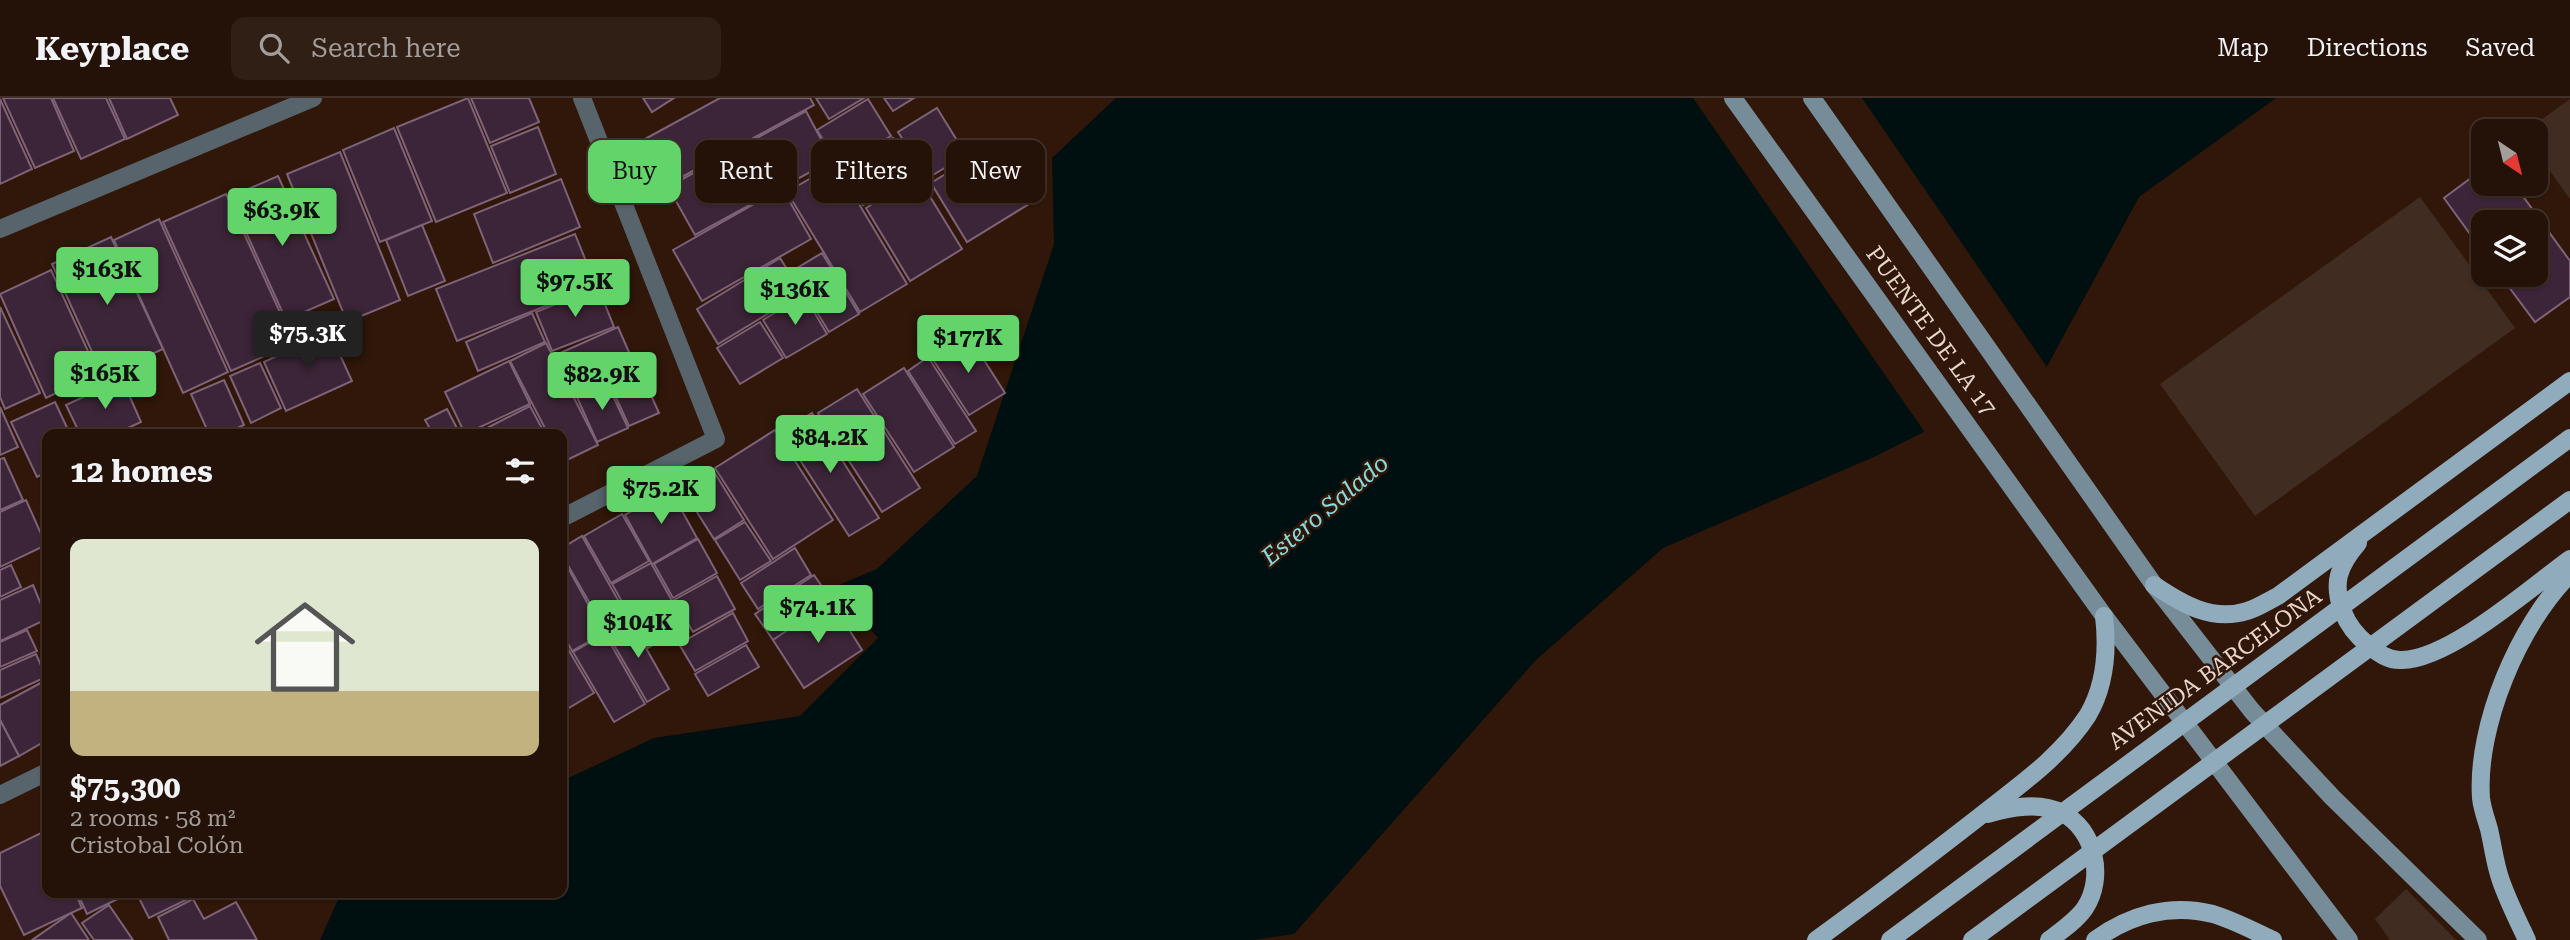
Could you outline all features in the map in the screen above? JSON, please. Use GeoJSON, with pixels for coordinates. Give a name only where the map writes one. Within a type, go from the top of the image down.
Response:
{"type":"FeatureCollection","features":[{"type":"Feature","properties":{"kind":"main road","name":"PUENTE DE LA 17"},"geometry":{"type":"LineString","coordinates":[[1733,98],[2104,616],[2349,940]]}},
{"type":"Feature","properties":{"kind":"main road","name":"PUENTE DE LA 17"},"geometry":{"type":"LineString","coordinates":[[1812,98],[2137,562],[2252,711],[2332,797],[2479,940]]}},
{"type":"Feature","properties":{"kind":"main road"},"geometry":{"type":"LineString","coordinates":[[2154,585],[2200,610],[2222,615],[2248,611],[2278,596],[2570,381]]}},
{"type":"Feature","properties":{"kind":"main road","name":"AVENIDA BARCELONA"},"geometry":{"type":"LineString","coordinates":[[1890,940],[2570,438]]}},
{"type":"Feature","properties":{"kind":"main road"},"geometry":{"type":"LineString","coordinates":[[1972,940],[2570,500]]}},
{"type":"Feature","properties":{"kind":"main road"},"geometry":{"type":"LineString","coordinates":[[2372,527],[2349,553],[2340,571],[2336,593],[2345,619],[2358,637],[2381,655],[2400,661],[2428,655],[2458,642],[2570,559]]}},
{"type":"Feature","properties":{"kind":"main road"},"geometry":{"type":"LineString","coordinates":[[2527,940],[2500,880],[2481,799],[2483,753],[2497,701],[2516,653],[2534,620],[2570,574]]}},
{"type":"Feature","properties":{"kind":"main road"},"geometry":{"type":"LineString","coordinates":[[1816,940],[2029,780],[2059,751],[2088,714],[2105,673],[2107,643],[2104,616]]}},
{"type":"Feature","properties":{"kind":"main road"},"geometry":{"type":"LineString","coordinates":[[1979,816],[2006,808],[2034,806],[2063,813],[2084,832],[2095,858],[2096,883],[2085,908],[2049,940]]}},
{"type":"Feature","properties":{"kind":"main road"},"geometry":{"type":"LineString","coordinates":[[2095,940],[2115,926],[2140,915],[2162,911],[2213,914],[2273,940]]}},
{"type":"Feature","properties":{"kind":"street"},"geometry":{"type":"LineString","coordinates":[[0,229],[313,98]]}},
{"type":"Feature","properties":{"kind":"street"},"geometry":{"type":"LineString","coordinates":[[567,515],[716,439],[582,98]]}},
{"type":"Feature","properties":{"kind":"street"},"geometry":{"type":"LineString","coordinates":[[0,795],[42,774]]}},
{"type":"Feature","properties":{"kind":"shaded area"},"geometry":{"type":"Polygon","coordinates":[[[2570,99],[2570,199],[2548,169],[2548,119],[2542,119],[2570,99]]]}},
{"type":"Feature","properties":{"kind":"shaded area"},"geometry":{"type":"Polygon","coordinates":[[[2420,197],[2471,267],[2471,287],[2485,287],[2515,328],[2255,516],[2160,384],[2420,197]]]}},
{"type":"Feature","properties":{"kind":"shaded area"},"geometry":{"type":"Polygon","coordinates":[[[2406,889],[2456,940],[2390,940],[2375,919],[2406,889]]]}},
{"type":"Feature","properties":{"kind":"water","name":"Estero Salado"},"geometry":{"type":"Polygon","coordinates":[[[1116,98],[2276,98],[2139,197],[2044,372],[1876,456],[1663,548],[1536,660],[1294,934],[1253,940],[320,940],[339,898],[567,898],[567,779],[654,738],[800,716],[878,638],[834,587],[877,569],[977,476],[1054,244],[1052,158],[1116,98]]]}},
{"type":"Feature","properties":{"kind":"pier"},"geometry":{"type":"Polygon","coordinates":[[[1693,98],[1862,98],[2049,370],[2046,374],[1926,434],[1693,98]]]}},
{"type":"Feature","properties":{"kind":"building"},"geometry":{"type":"Polygon","coordinates":[[[3,98],[51,98],[74,151],[35,168],[3,98]]]}},
{"type":"Feature","properties":{"kind":"building"},"geometry":{"type":"Polygon","coordinates":[[[53,98],[106,98],[125,139],[81,159],[53,98]]]}},
{"type":"Feature","properties":{"kind":"building"},"geometry":{"type":"Polygon","coordinates":[[[109,98],[170,98],[178,115],[127,139],[109,98]]]}},
{"type":"Feature","properties":{"kind":"building"},"geometry":{"type":"Polygon","coordinates":[[[468,98],[507,193],[436,222],[397,127],[468,98]]]}},
{"type":"Feature","properties":{"kind":"building"},"geometry":{"type":"Polygon","coordinates":[[[471,98],[529,98],[539,122],[490,143],[471,98]]]}},
{"type":"Feature","properties":{"kind":"building"},"geometry":{"type":"Polygon","coordinates":[[[643,98],[674,98],[652,112],[643,98]]]}},
{"type":"Feature","properties":{"kind":"building"},"geometry":{"type":"Polygon","coordinates":[[[720,98],[810,98],[814,105],[750,140],[695,140],[695,170],[681,177],[681,140],[645,139],[720,98]]]}},
{"type":"Feature","properties":{"kind":"building"},"geometry":{"type":"Polygon","coordinates":[[[816,98],[864,98],[829,119],[816,98]]]}},
{"type":"Feature","properties":{"kind":"building"},"geometry":{"type":"Polygon","coordinates":[[[884,98],[914,98],[893,111],[884,98]]]}},
{"type":"Feature","properties":{"kind":"building"},"geometry":{"type":"Polygon","coordinates":[[[0,99],[32,169],[0,184],[0,99]]]}},
{"type":"Feature","properties":{"kind":"building"},"geometry":{"type":"Polygon","coordinates":[[[868,99],[891,136],[884,140],[823,140],[817,130],[868,99]]]}},
{"type":"Feature","properties":{"kind":"building"},"geometry":{"type":"Polygon","coordinates":[[[937,108],[957,140],[946,140],[946,167],[932,176],[932,140],[903,140],[898,132],[937,108]]]}},
{"type":"Feature","properties":{"kind":"building"},"geometry":{"type":"Polygon","coordinates":[[[806,111],[821,140],[811,140],[811,171],[797,179],[797,140],[753,140],[806,111]]]}},
{"type":"Feature","properties":{"kind":"building"},"geometry":{"type":"Polygon","coordinates":[[[538,127],[556,174],[510,193],[491,146],[538,127]]]}},
{"type":"Feature","properties":{"kind":"building"},"geometry":{"type":"Polygon","coordinates":[[[394,128],[432,221],[380,242],[343,150],[394,128]]]}},
{"type":"Feature","properties":{"kind":"building"},"geometry":{"type":"Polygon","coordinates":[[[340,152],[400,300],[347,322],[287,174],[340,152]]]}},
{"type":"Feature","properties":{"kind":"building"},"geometry":{"type":"Polygon","coordinates":[[[695,172],[695,203],[753,203],[695,235],[677,203],[681,203],[681,180],[695,172]]]}},
{"type":"Feature","properties":{"kind":"building"},"geometry":{"type":"Polygon","coordinates":[[[946,174],[946,203],[1031,203],[967,242],[932,182],[946,174]]]}},
{"type":"Feature","properties":{"kind":"building"},"geometry":{"type":"Polygon","coordinates":[[[278,176],[334,299],[286,320],[230,197],[278,176]]]}},
{"type":"Feature","properties":{"kind":"building"},"geometry":{"type":"Polygon","coordinates":[[[811,178],[811,203],[858,203],[907,284],[860,312],[794,203],[797,203],[797,186],[811,178]]]}},
{"type":"Feature","properties":{"kind":"building"},"geometry":{"type":"Polygon","coordinates":[[[2471,178],[2471,196],[2523,196],[2533,210],[2471,210],[2471,235],[2444,198],[2471,178]]]}},
{"type":"Feature","properties":{"kind":"building"},"geometry":{"type":"Polygon","coordinates":[[[561,179],[580,227],[493,263],[474,214],[561,179]]]}},
{"type":"Feature","properties":{"kind":"building"},"geometry":{"type":"Polygon","coordinates":[[[226,194],[294,343],[231,371],[163,222],[226,194]]]}},
{"type":"Feature","properties":{"kind":"building"},"geometry":{"type":"Polygon","coordinates":[[[932,200],[962,249],[910,281],[866,208],[874,203],[932,203],[932,200]]]}},
{"type":"Feature","properties":{"kind":"building"},"geometry":{"type":"Polygon","coordinates":[[[756,203],[791,203],[811,239],[702,301],[673,250],[756,203]]]}},
{"type":"Feature","properties":{"kind":"building"},"geometry":{"type":"Polygon","coordinates":[[[159,219],[228,372],[183,393],[114,240],[159,219]]]}},
{"type":"Feature","properties":{"kind":"building"},"geometry":{"type":"Polygon","coordinates":[[[422,225],[445,281],[408,296],[386,240],[422,225]]]}},
{"type":"Feature","properties":{"kind":"building"},"geometry":{"type":"Polygon","coordinates":[[[2548,231],[2570,261],[2570,297],[2535,322],[2509,287],[2548,287],[2548,231]]]}},
{"type":"Feature","properties":{"kind":"building"},"geometry":{"type":"Polygon","coordinates":[[[575,234],[596,286],[457,341],[436,289],[575,234]]]}},
{"type":"Feature","properties":{"kind":"building"},"geometry":{"type":"Polygon","coordinates":[[[111,237],[163,349],[103,376],[52,264],[111,237]]]}},
{"type":"Feature","properties":{"kind":"building"},"geometry":{"type":"Polygon","coordinates":[[[822,253],[859,314],[829,332],[792,271],[822,253]]]}},
{"type":"Feature","properties":{"kind":"building"},"geometry":{"type":"Polygon","coordinates":[[[780,258],[802,293],[718,344],[697,309],[780,258]]]}},
{"type":"Feature","properties":{"kind":"building"},"geometry":{"type":"Polygon","coordinates":[[[51,270],[98,373],[46,398],[0,294],[51,270]]]}},
{"type":"Feature","properties":{"kind":"building"},"geometry":{"type":"Polygon","coordinates":[[[598,287],[614,327],[552,351],[536,312],[598,287]]]}},
{"type":"Feature","properties":{"kind":"building"},"geometry":{"type":"Polygon","coordinates":[[[804,295],[827,334],[786,358],[763,320],[804,295]]]}},
{"type":"Feature","properties":{"kind":"building"},"geometry":{"type":"Polygon","coordinates":[[[0,307],[40,393],[5,409],[0,397],[0,307]]]}},
{"type":"Feature","properties":{"kind":"building"},"geometry":{"type":"Polygon","coordinates":[[[532,313],[545,342],[478,371],[466,342],[532,313]]]}},
{"type":"Feature","properties":{"kind":"building"},"geometry":{"type":"Polygon","coordinates":[[[760,322],[783,358],[740,384],[717,348],[760,322]]]}},
{"type":"Feature","properties":{"kind":"building"},"geometry":{"type":"Polygon","coordinates":[[[618,327],[635,366],[575,393],[558,354],[618,327]]]}},
{"type":"Feature","properties":{"kind":"building"},"geometry":{"type":"Polygon","coordinates":[[[329,331],[352,381],[286,411],[264,362],[329,331]]]}},
{"type":"Feature","properties":{"kind":"building"},"geometry":{"type":"Polygon","coordinates":[[[968,335],[1005,393],[969,415],[932,358],[968,335]]]}},
{"type":"Feature","properties":{"kind":"building"},"geometry":{"type":"Polygon","coordinates":[[[546,343],[598,445],[567,460],[567,429],[545,429],[510,361],[546,343]]]}},
{"type":"Feature","properties":{"kind":"building"},"geometry":{"type":"Polygon","coordinates":[[[928,357],[976,431],[955,444],[908,371],[928,357]]]}},
{"type":"Feature","properties":{"kind":"building"},"geometry":{"type":"Polygon","coordinates":[[[509,361],[530,404],[476,429],[463,429],[445,392],[509,361]]]}},
{"type":"Feature","properties":{"kind":"building"},"geometry":{"type":"Polygon","coordinates":[[[260,363],[281,408],[251,423],[230,376],[260,363]]]}},
{"type":"Feature","properties":{"kind":"building"},"geometry":{"type":"Polygon","coordinates":[[[638,366],[659,413],[629,426],[608,380],[638,366]]]}},
{"type":"Feature","properties":{"kind":"building"},"geometry":{"type":"Polygon","coordinates":[[[904,368],[954,447],[914,472],[863,394],[904,368]]]}},
{"type":"Feature","properties":{"kind":"building"},"geometry":{"type":"Polygon","coordinates":[[[122,379],[141,422],[126,429],[78,429],[66,405],[122,379]]]}},
{"type":"Feature","properties":{"kind":"building"},"geometry":{"type":"Polygon","coordinates":[[[224,380],[244,425],[235,429],[207,429],[191,394],[224,380]]]}},
{"type":"Feature","properties":{"kind":"building"},"geometry":{"type":"Polygon","coordinates":[[[606,381],[628,428],[597,442],[576,395],[606,381]]]}},
{"type":"Feature","properties":{"kind":"building"},"geometry":{"type":"Polygon","coordinates":[[[857,389],[920,488],[882,512],[818,413],[857,389]]]}},
{"type":"Feature","properties":{"kind":"building"},"geometry":{"type":"Polygon","coordinates":[[[55,402],[68,429],[42,429],[42,474],[37,477],[11,422],[55,402]]]}},
{"type":"Feature","properties":{"kind":"building"},"geometry":{"type":"Polygon","coordinates":[[[530,406],[542,429],[490,429],[489,427],[530,406]]]}},
{"type":"Feature","properties":{"kind":"building"},"geometry":{"type":"Polygon","coordinates":[[[0,407],[18,447],[0,455],[0,407]]]}},
{"type":"Feature","properties":{"kind":"building"},"geometry":{"type":"Polygon","coordinates":[[[447,409],[457,429],[430,429],[425,420],[447,409]]]}},
{"type":"Feature","properties":{"kind":"building"},"geometry":{"type":"Polygon","coordinates":[[[812,413],[879,518],[849,536],[782,432],[812,413]]]}},
{"type":"Feature","properties":{"kind":"building"},"geometry":{"type":"Polygon","coordinates":[[[775,430],[833,520],[773,559],[715,468],[775,430]]]}},
{"type":"Feature","properties":{"kind":"building"},"geometry":{"type":"Polygon","coordinates":[[[4,458],[23,500],[0,510],[0,459],[4,458]]]}},
{"type":"Feature","properties":{"kind":"building"},"geometry":{"type":"Polygon","coordinates":[[[716,475],[744,520],[714,539],[686,495],[716,475]]]}},
{"type":"Feature","properties":{"kind":"building"},"geometry":{"type":"Polygon","coordinates":[[[670,489],[697,538],[652,564],[625,515],[670,489]]]}},
{"type":"Feature","properties":{"kind":"building"},"geometry":{"type":"Polygon","coordinates":[[[26,500],[42,536],[42,547],[0,567],[0,512],[26,500]]]}},
{"type":"Feature","properties":{"kind":"building"},"geometry":{"type":"Polygon","coordinates":[[[622,514],[649,561],[611,583],[584,536],[622,514]]]}},
{"type":"Feature","properties":{"kind":"building"},"geometry":{"type":"Polygon","coordinates":[[[745,522],[771,561],[740,580],[715,540],[745,522]]]}},
{"type":"Feature","properties":{"kind":"building"},"geometry":{"type":"Polygon","coordinates":[[[582,536],[627,616],[604,628],[567,564],[567,545],[582,536]]]}},
{"type":"Feature","properties":{"kind":"building"},"geometry":{"type":"Polygon","coordinates":[[[698,539],[717,573],[673,598],[654,564],[698,539]]]}},
{"type":"Feature","properties":{"kind":"building"},"geometry":{"type":"Polygon","coordinates":[[[795,548],[811,575],[758,609],[741,583],[795,548]]]}},
{"type":"Feature","properties":{"kind":"building"},"geometry":{"type":"Polygon","coordinates":[[[651,563],[686,626],[648,648],[612,584],[651,563]]]}},
{"type":"Feature","properties":{"kind":"building"},"geometry":{"type":"Polygon","coordinates":[[[11,565],[21,587],[0,597],[0,570],[11,565]]]}},
{"type":"Feature","properties":{"kind":"building"},"geometry":{"type":"Polygon","coordinates":[[[567,566],[604,633],[572,651],[567,642],[567,566]]]}},
{"type":"Feature","properties":{"kind":"building"},"geometry":{"type":"Polygon","coordinates":[[[814,575],[832,601],[773,640],[755,614],[814,575]]]}},
{"type":"Feature","properties":{"kind":"building"},"geometry":{"type":"Polygon","coordinates":[[[717,576],[735,609],[693,632],[674,600],[717,576]]]}},
{"type":"Feature","properties":{"kind":"building"},"geometry":{"type":"Polygon","coordinates":[[[33,585],[42,607],[42,621],[0,641],[0,600],[33,585]]]}},
{"type":"Feature","properties":{"kind":"building"},"geometry":{"type":"Polygon","coordinates":[[[831,601],[862,650],[804,688],[773,640],[831,601]]]}},
{"type":"Feature","properties":{"kind":"building"},"geometry":{"type":"Polygon","coordinates":[[[733,613],[748,641],[695,671],[679,644],[733,613]]]}},
{"type":"Feature","properties":{"kind":"building"},"geometry":{"type":"Polygon","coordinates":[[[629,618],[669,689],[647,702],[606,631],[629,618]]]}},
{"type":"Feature","properties":{"kind":"building"},"geometry":{"type":"Polygon","coordinates":[[[27,630],[37,651],[0,667],[0,642],[27,630]]]}},
{"type":"Feature","properties":{"kind":"building"},"geometry":{"type":"Polygon","coordinates":[[[605,634],[645,704],[614,722],[573,652],[605,634]]]}},
{"type":"Feature","properties":{"kind":"building"},"geometry":{"type":"Polygon","coordinates":[[[746,645],[759,667],[708,696],[695,674],[746,645]]]}},
{"type":"Feature","properties":{"kind":"building"},"geometry":{"type":"Polygon","coordinates":[[[567,647],[594,693],[567,709],[567,647]]]}},
{"type":"Feature","properties":{"kind":"building"},"geometry":{"type":"Polygon","coordinates":[[[36,654],[42,668],[42,679],[0,698],[0,670],[36,654]]]}},
{"type":"Feature","properties":{"kind":"building"},"geometry":{"type":"Polygon","coordinates":[[[42,682],[42,743],[19,756],[0,720],[0,705],[42,682]]]}},
{"type":"Feature","properties":{"kind":"building"},"geometry":{"type":"Polygon","coordinates":[[[0,720],[19,756],[0,766],[0,720]]]}},
{"type":"Feature","properties":{"kind":"building"},"geometry":{"type":"Polygon","coordinates":[[[42,832],[42,898],[78,898],[82,908],[24,935],[0,886],[0,853],[42,832]]]}},
{"type":"Feature","properties":{"kind":"building"},"geometry":{"type":"Polygon","coordinates":[[[80,898],[120,898],[87,914],[80,898]]]}},
{"type":"Feature","properties":{"kind":"building"},"geometry":{"type":"Polygon","coordinates":[[[139,898],[190,898],[149,918],[139,898]]]}},
{"type":"Feature","properties":{"kind":"building"},"geometry":{"type":"Polygon","coordinates":[[[193,899],[204,919],[236,902],[257,940],[169,940],[158,917],[193,899]]]}},
{"type":"Feature","properties":{"kind":"building"},"geometry":{"type":"Polygon","coordinates":[[[109,905],[133,940],[94,940],[82,923],[109,905]]]}},
{"type":"Feature","properties":{"kind":"building"},"geometry":{"type":"Polygon","coordinates":[[[71,913],[89,940],[32,940],[71,913]]]}}]}
